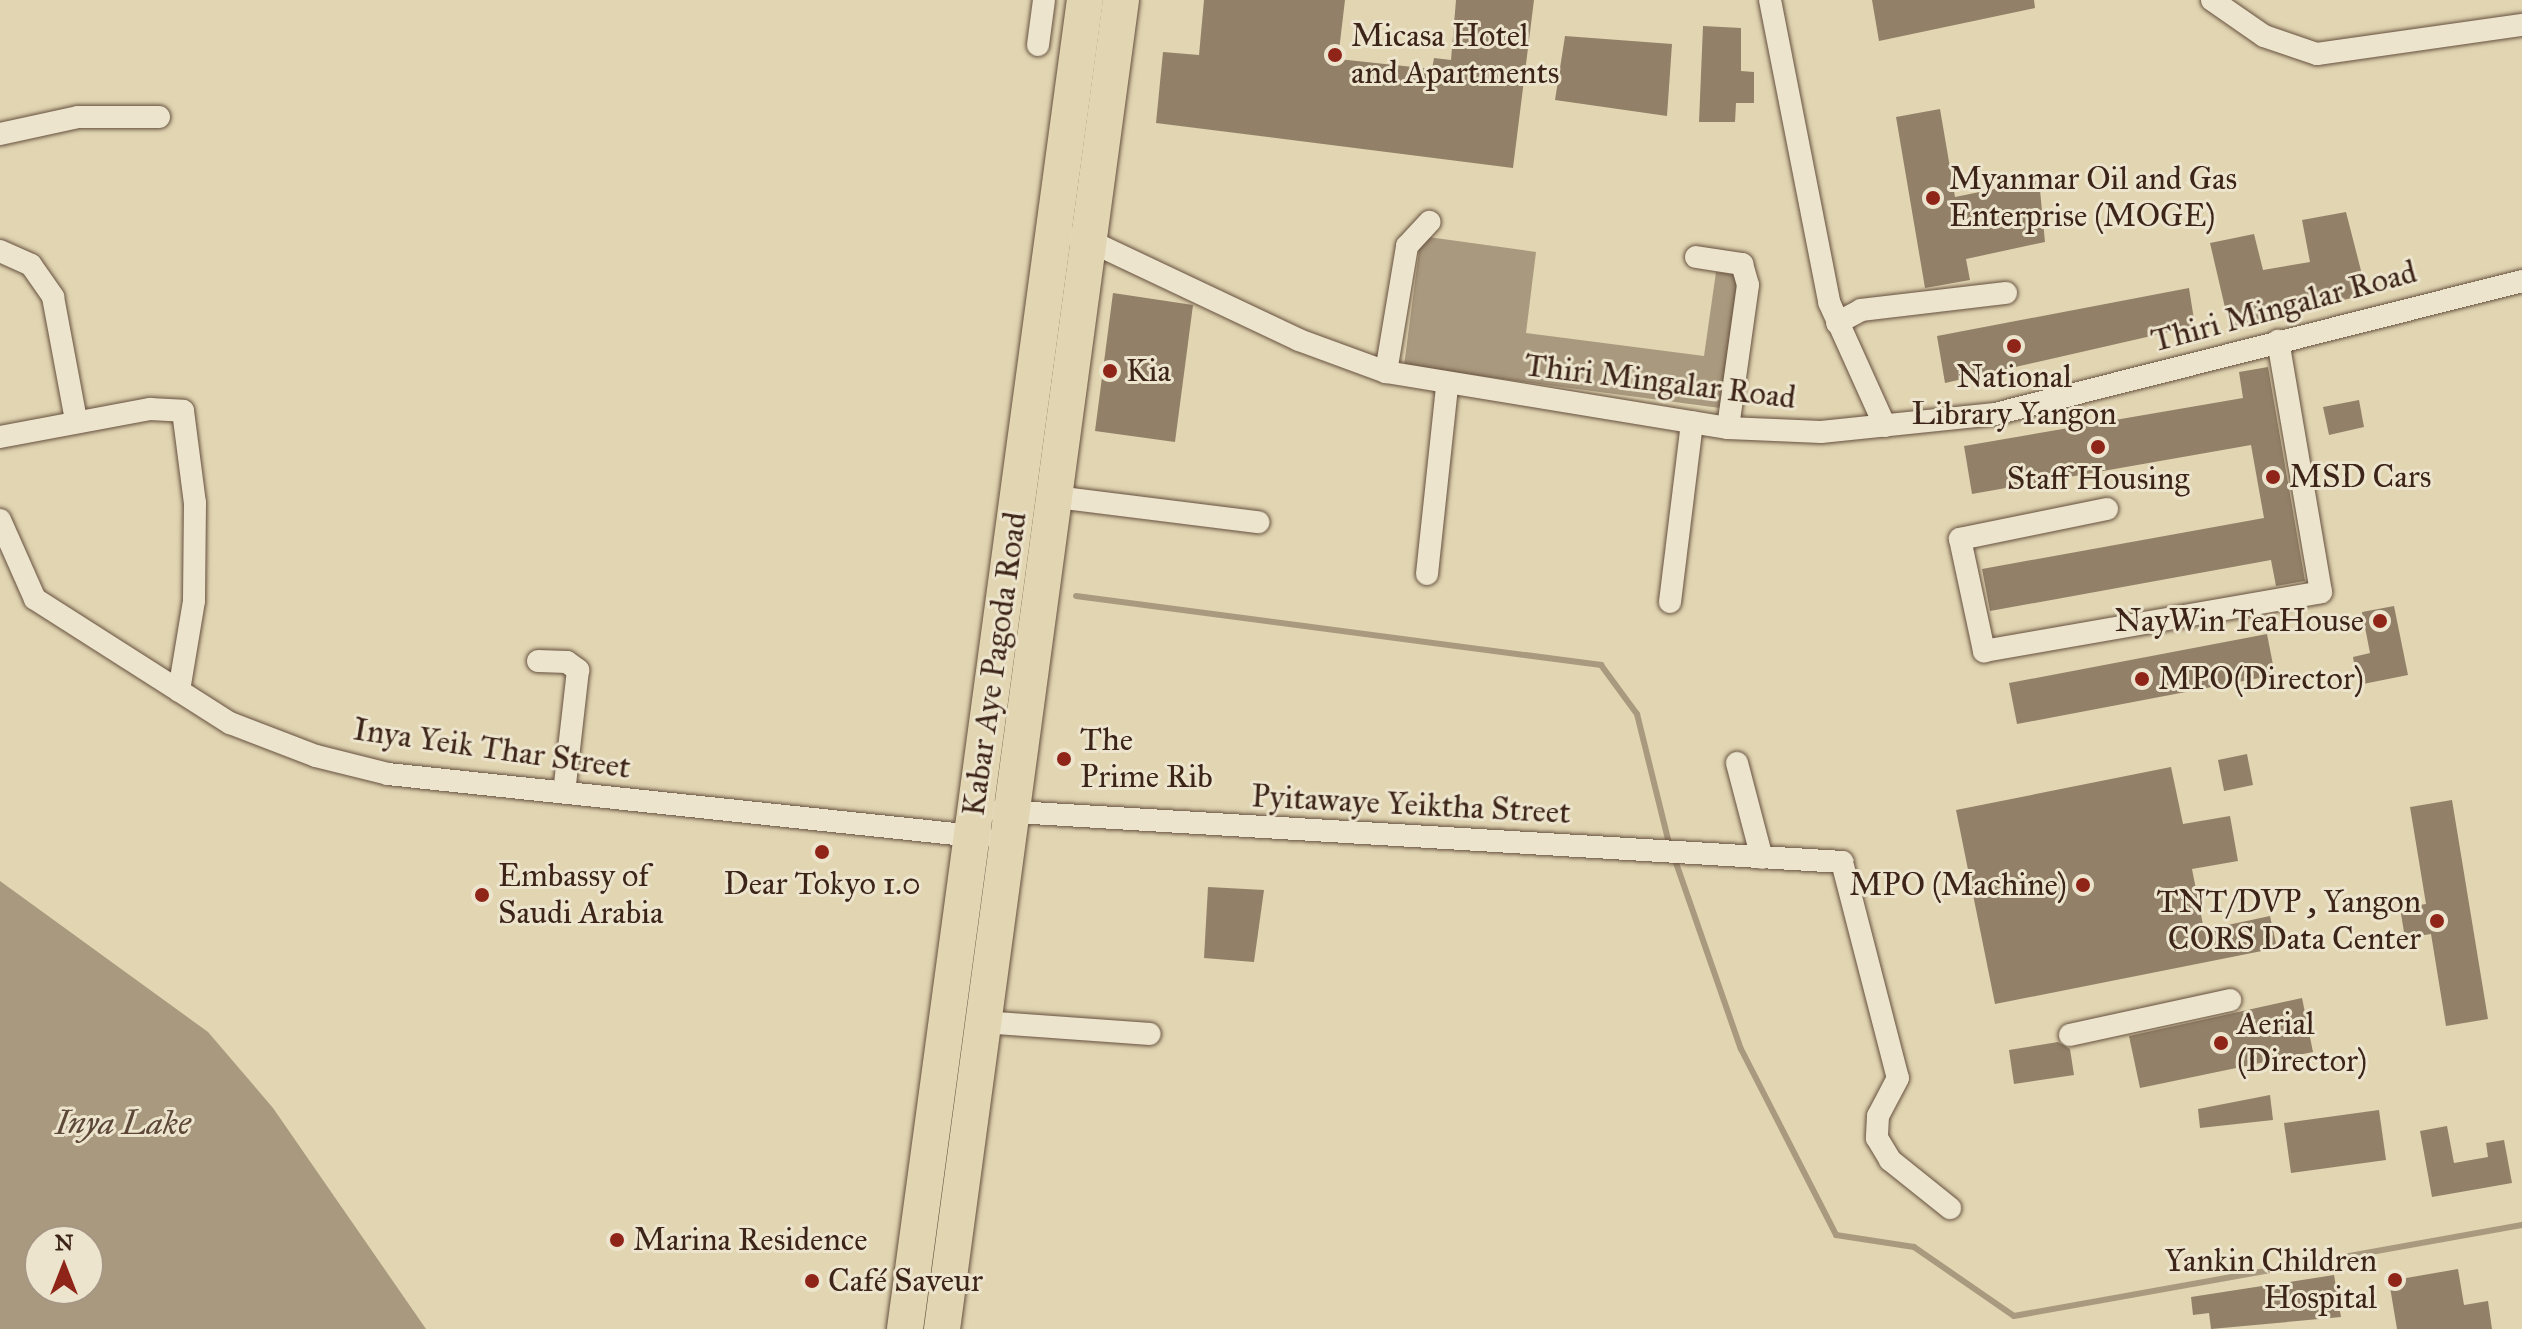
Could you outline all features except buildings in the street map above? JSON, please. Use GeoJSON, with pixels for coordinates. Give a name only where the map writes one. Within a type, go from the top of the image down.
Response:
{"type":"FeatureCollection","features":[{"type":"Feature","properties":{"kind":"main road","name":"Kabar Aye Pagoda Road"},"geometry":{"type":"LineString","coordinates":[[942,1329],[950,1133],[974,822],[1085,0]]}},
{"type":"Feature","properties":{"kind":"main road","name":"Kabar Aye Pagoda Road"},"geometry":{"type":"LineString","coordinates":[[905,1329],[950,1133],[983,1022],[1121,0]]}},
{"type":"Feature","properties":{"kind":"street"},"geometry":{"type":"LineString","coordinates":[[1770,0],[1837,323],[1885,426]]}},
{"type":"Feature","properties":{"kind":"street"},"geometry":{"type":"LineString","coordinates":[[2212,0],[2264,36],[2317,54],[2522,25]]}},
{"type":"Feature","properties":{"kind":"street"},"geometry":{"type":"LineString","coordinates":[[1038,45],[1039,4]]}},
{"type":"Feature","properties":{"kind":"street"},"geometry":{"type":"LineString","coordinates":[[0,134],[78,117],[159,117]]}},
{"type":"Feature","properties":{"kind":"street"},"geometry":{"type":"LineString","coordinates":[[1386,372],[1407,246],[1429,222]]}},
{"type":"Feature","properties":{"kind":"street","name":"Thiri Mingalar Road"},"geometry":{"type":"LineString","coordinates":[[1055,227],[1090,240],[1299,340],[1386,372],[1447,387],[1728,428],[1821,432],[1995,414],[2522,281]]}},
{"type":"Feature","properties":{"kind":"street"},"geometry":{"type":"LineString","coordinates":[[0,251],[31,265],[53,297],[76,420]]}},
{"type":"Feature","properties":{"kind":"street"},"geometry":{"type":"LineString","coordinates":[[1696,257],[1742,264],[1748,285],[1728,428]]}},
{"type":"Feature","properties":{"kind":"street"},"geometry":{"type":"LineString","coordinates":[[1837,323],[1861,310],[2006,293]]}},
{"type":"Feature","properties":{"kind":"street"},"geometry":{"type":"LineString","coordinates":[[2107,509],[1960,539],[1984,651],[2321,592],[2278,341]]}},
{"type":"Feature","properties":{"kind":"street"},"geometry":{"type":"LineString","coordinates":[[1427,574],[1447,387]]}},
{"type":"Feature","properties":{"kind":"street"},"geometry":{"type":"LineString","coordinates":[[0,437],[76,420],[183,411],[195,503],[194,587],[179,691]]}},
{"type":"Feature","properties":{"kind":"street"},"geometry":{"type":"LineString","coordinates":[[1670,602],[1692,422]]}},
{"type":"Feature","properties":{"kind":"street"},"geometry":{"type":"LineString","coordinates":[[1056,497],[1258,522]]}},
{"type":"Feature","properties":{"kind":"street","name":"Inya Yeik Thar Street"},"geometry":{"type":"LineString","coordinates":[[0,520],[35,599],[230,723],[316,756],[388,774],[564,792],[974,822]]}},
{"type":"Feature","properties":{"kind":"street"},"geometry":{"type":"LineString","coordinates":[[538,661],[567,662],[578,670],[564,792]]}},
{"type":"Feature","properties":{"kind":"street"},"geometry":{"type":"LineString","coordinates":[[1737,763],[1762,858]]}},
{"type":"Feature","properties":{"kind":"street","name":"Pyitawaye Yeiktha Street"},"geometry":{"type":"LineString","coordinates":[[974,822],[1842,862],[1898,1078],[1878,1116],[1877,1138],[1890,1160],[1950,1208]]}},
{"type":"Feature","properties":{"kind":"street"},"geometry":{"type":"LineString","coordinates":[[2070,1035],[2230,1000]]}},
{"type":"Feature","properties":{"kind":"street"},"geometry":{"type":"LineString","coordinates":[[983,1022],[1150,1034]]}},
{"type":"Feature","properties":{"kind":"water"},"geometry":{"type":"Polygon","coordinates":[[[1421,236],[1536,252],[1526,333],[1704,356],[1716,272],[1738,275],[1720,408],[1404,366],[1421,236]]]}},
{"type":"Feature","properties":{"kind":"water","name":"Inya Lake"},"geometry":{"type":"Polygon","coordinates":[[[0,881],[208,1032],[273,1108],[426,1329],[0,1329],[0,881]]]}},
{"type":"Feature","properties":{"kind":"waterway"},"geometry":{"type":"LineString","coordinates":[[1076,596],[1601,665],[1637,714],[1670,847]]}},
{"type":"Feature","properties":{"kind":"waterway"},"geometry":{"type":"LineString","coordinates":[[1674,857],[1741,1049],[1836,1235],[1914,1247],[2014,1316],[2522,1225]]}},
{"type":"Feature","properties":{"kind":"place","name":"Micasa Hotel and Apartments"},"geometry":{"type":"Point","coordinates":[1335,55]}},
{"type":"Feature","properties":{"kind":"place","name":"Myanmar Oil and Gas Enterprise (MOGE)"},"geometry":{"type":"Point","coordinates":[1933,198]}},
{"type":"Feature","properties":{"kind":"place","name":"National Library Yangon"},"geometry":{"type":"Point","coordinates":[2014,346]}},
{"type":"Feature","properties":{"kind":"place","name":"Kia"},"geometry":{"type":"Point","coordinates":[1110,371]}},
{"type":"Feature","properties":{"kind":"place","name":"Staff Housing"},"geometry":{"type":"Point","coordinates":[2098,447]}},
{"type":"Feature","properties":{"kind":"place","name":"MSD Cars"},"geometry":{"type":"Point","coordinates":[2273,477]}},
{"type":"Feature","properties":{"kind":"place","name":"NayWin TeaHouse"},"geometry":{"type":"Point","coordinates":[2380,621]}},
{"type":"Feature","properties":{"kind":"place","name":"MPO(Director)"},"geometry":{"type":"Point","coordinates":[2142,679]}},
{"type":"Feature","properties":{"kind":"place","name":"The Prime Rib"},"geometry":{"type":"Point","coordinates":[1064,759]}},
{"type":"Feature","properties":{"kind":"place","name":"Dear Tokyo 1.0"},"geometry":{"type":"Point","coordinates":[822,852]}},
{"type":"Feature","properties":{"kind":"place","name":"MPO (Machine)"},"geometry":{"type":"Point","coordinates":[2083,885]}},
{"type":"Feature","properties":{"kind":"place","name":"Embassy of Saudi Arabia"},"geometry":{"type":"Point","coordinates":[482,895]}},
{"type":"Feature","properties":{"kind":"place","name":"TNT/DVP , Yangon CORS Data Center"},"geometry":{"type":"Point","coordinates":[2437,921]}},
{"type":"Feature","properties":{"kind":"place","name":"Aerial (Director)"},"geometry":{"type":"Point","coordinates":[2221,1043]}},
{"type":"Feature","properties":{"kind":"place","name":"Marina Residence"},"geometry":{"type":"Point","coordinates":[617,1240]}},
{"type":"Feature","properties":{"kind":"place","name":"Yankin Children Hospital"},"geometry":{"type":"Point","coordinates":[2395,1280]}},
{"type":"Feature","properties":{"kind":"place","name":"Café Saveur"},"geometry":{"type":"Point","coordinates":[812,1281]}}]}
